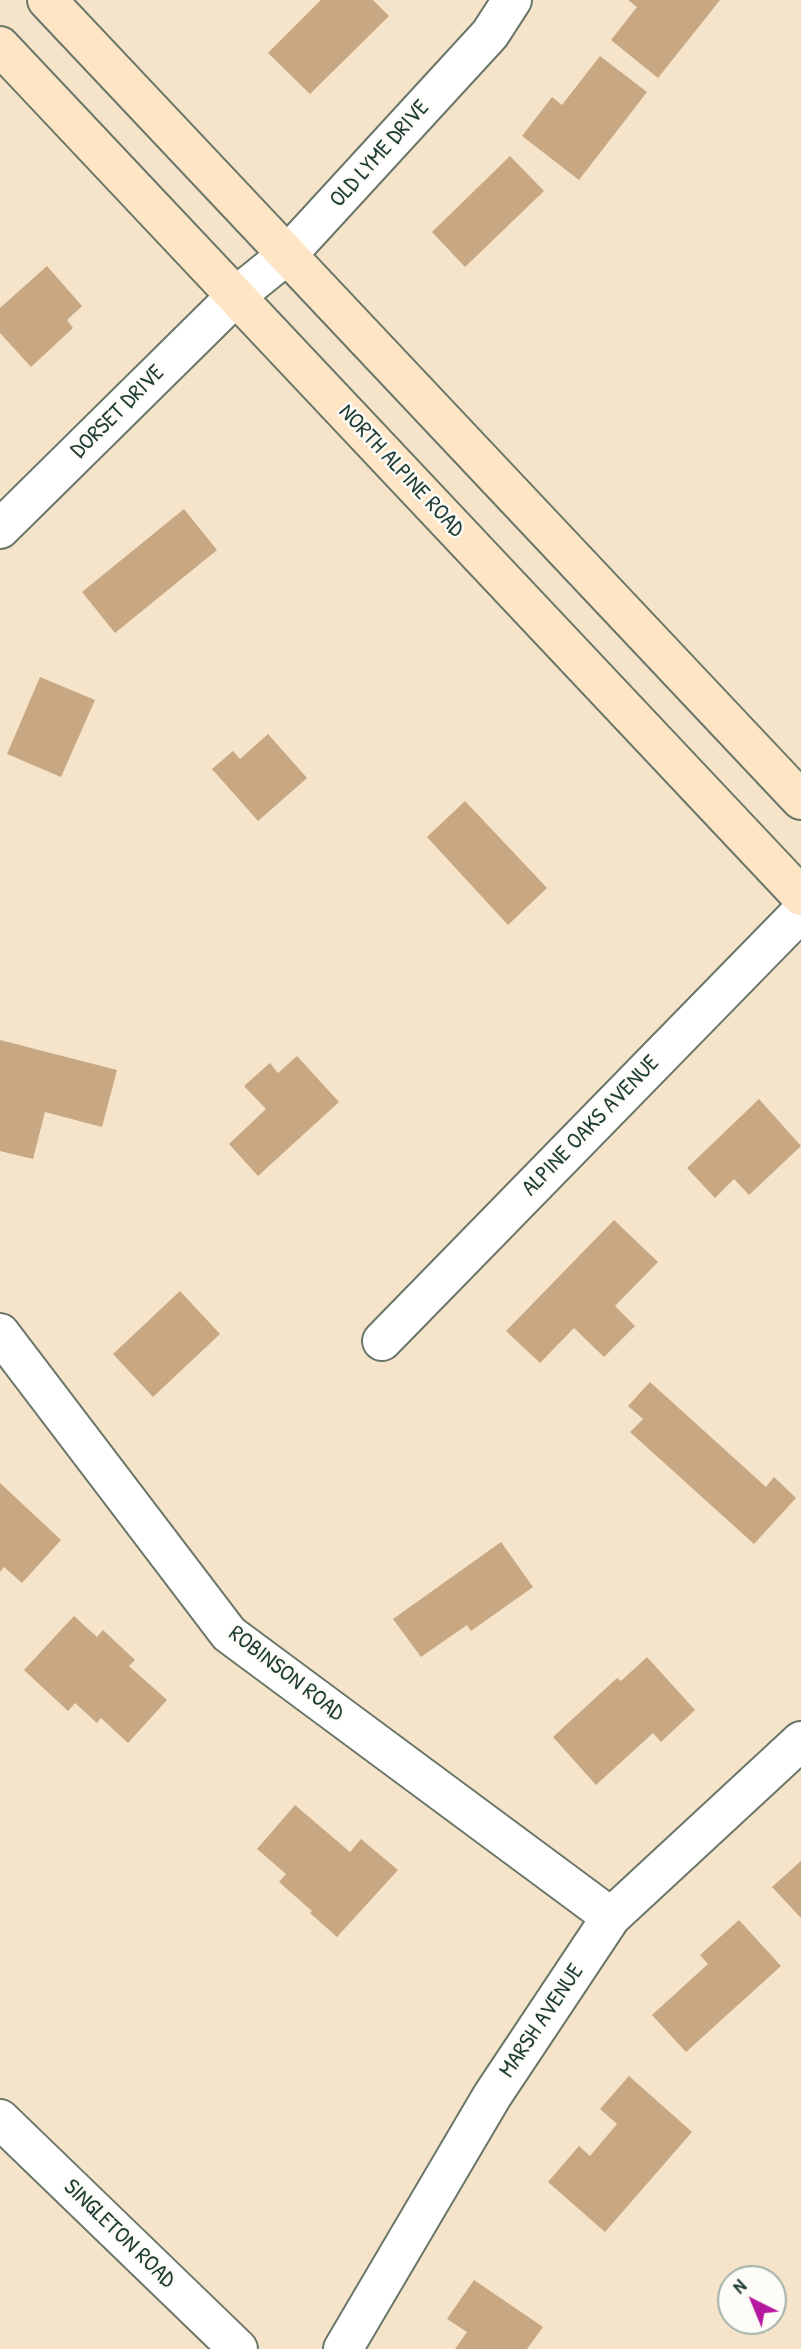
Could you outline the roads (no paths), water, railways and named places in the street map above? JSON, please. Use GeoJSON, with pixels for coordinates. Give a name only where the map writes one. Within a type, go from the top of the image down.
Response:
{"type":"FeatureCollection","features":[{"type":"Feature","properties":{"kind":"main road"},"geometry":{"type":"LineString","coordinates":[[47,0],[801,800]]}},
{"type":"Feature","properties":{"kind":"main road","name":"NORTH ALPINE ROAD"},"geometry":{"type":"LineString","coordinates":[[0,46],[801,896]]}},
{"type":"Feature","properties":{"kind":"street","name":"OLD LYME DRIVE"},"geometry":{"type":"LineString","coordinates":[[236,296],[288,254],[490,34],[512,0]]}},
{"type":"Feature","properties":{"kind":"street","name":"DORSET DRIVE"},"geometry":{"type":"LineString","coordinates":[[0,529],[236,296]]}},
{"type":"Feature","properties":{"kind":"street","name":"ALPINE OAKS AVENUE"},"geometry":{"type":"LineString","coordinates":[[382,1341],[801,912]]}},
{"type":"Feature","properties":{"kind":"street","name":"ROBINSON ROAD"},"geometry":{"type":"LineString","coordinates":[[0,1333],[229,1634],[611,1917]]}},
{"type":"Feature","properties":{"kind":"street","name":"MARSH AVENUE"},"geometry":{"type":"LineString","coordinates":[[343,2349],[492,2096],[611,1917],[801,1741]]}},
{"type":"Feature","properties":{"kind":"street","name":"SINGLETON ROAD"},"geometry":{"type":"LineString","coordinates":[[0,2119],[238,2349]]}}]}
